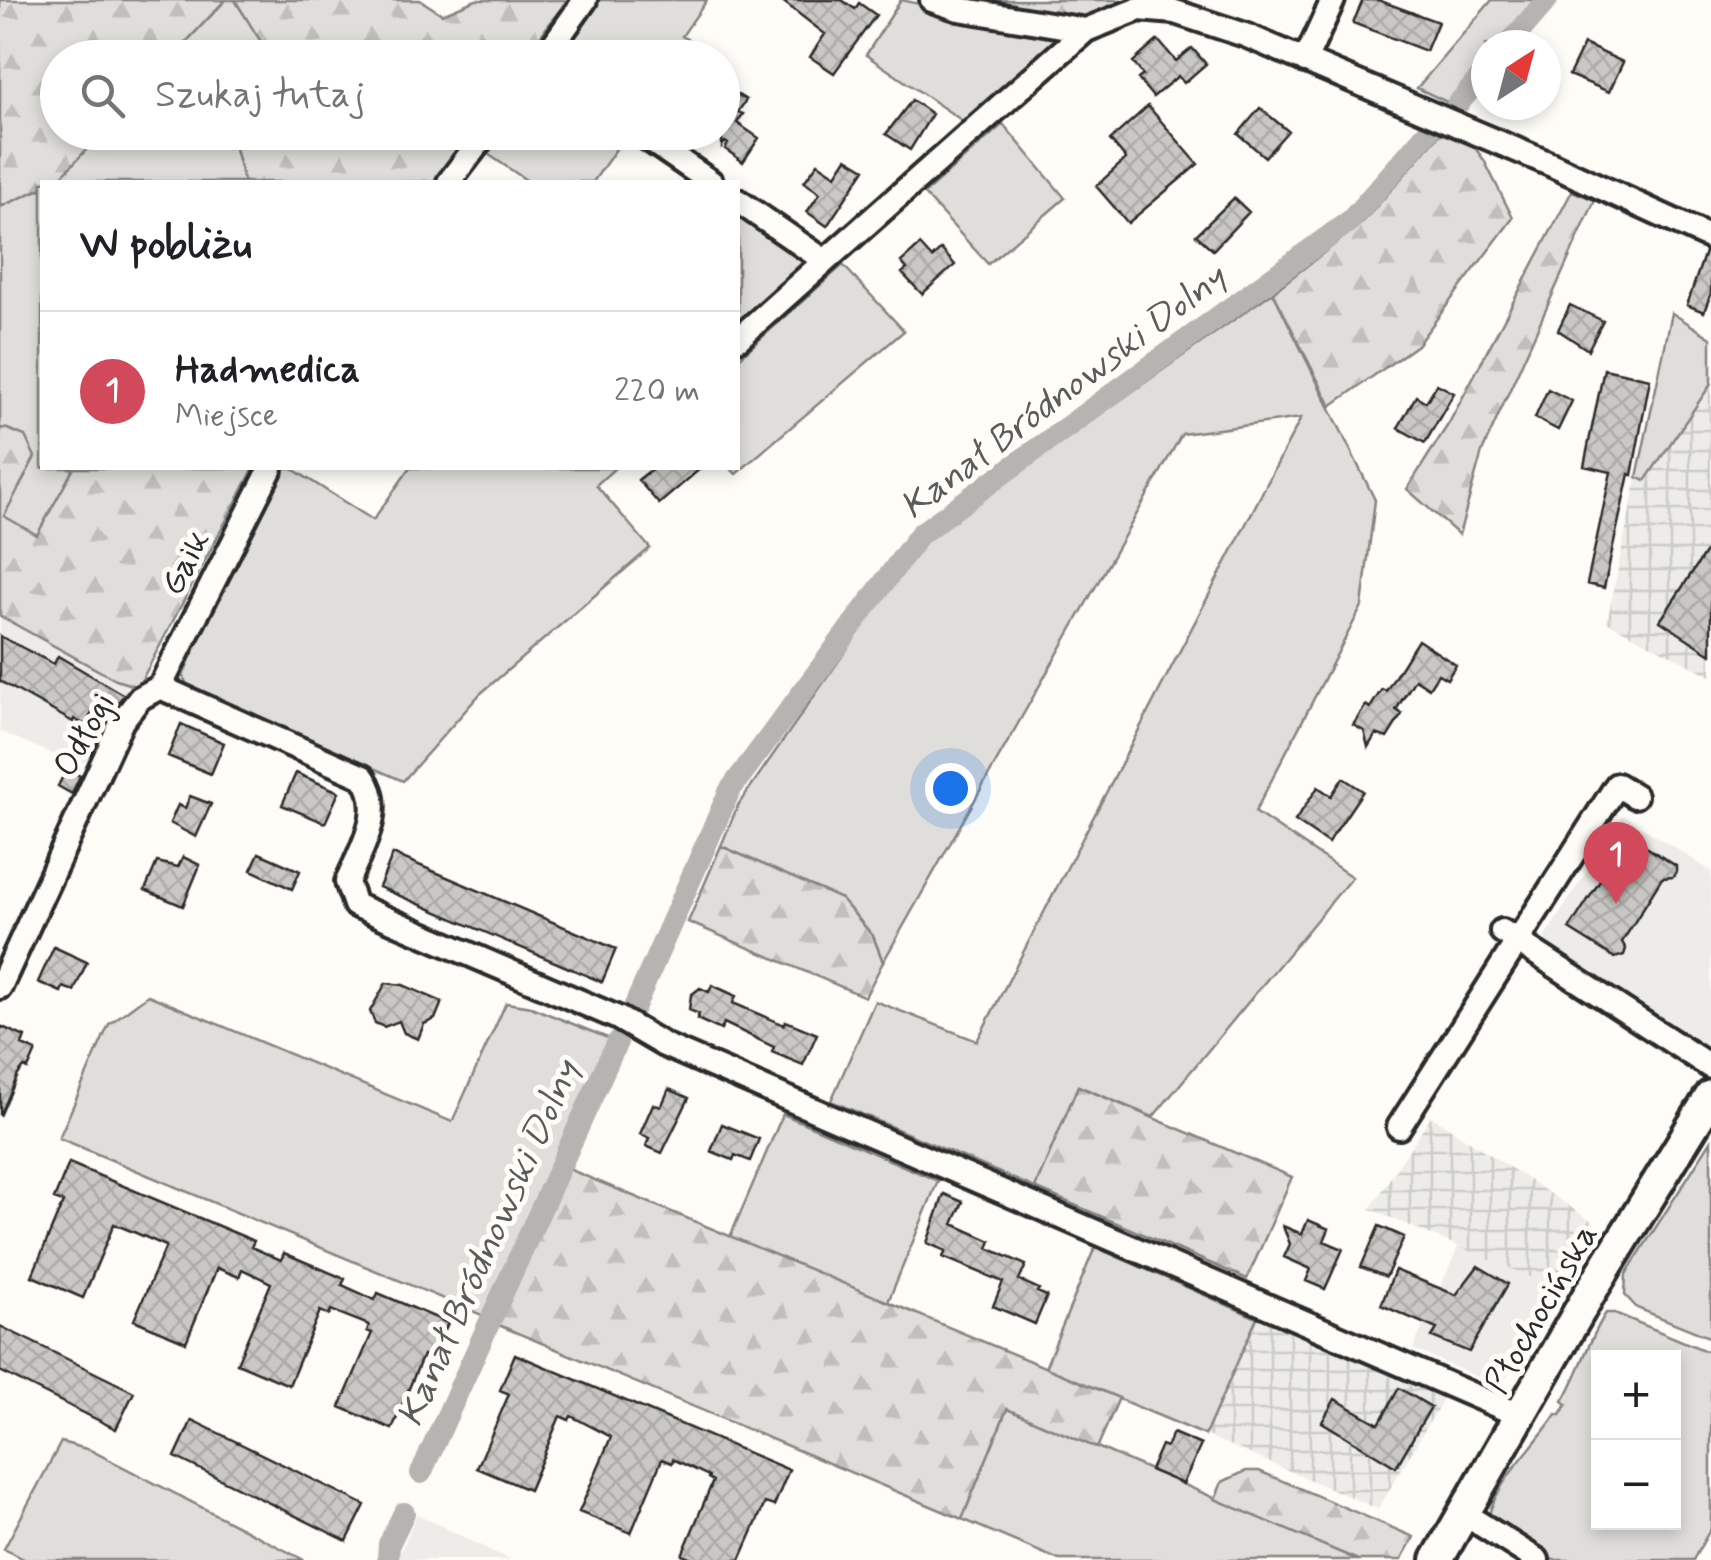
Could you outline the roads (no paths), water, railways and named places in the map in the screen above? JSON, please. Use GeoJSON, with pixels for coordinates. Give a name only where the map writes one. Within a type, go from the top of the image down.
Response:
{"type":"FeatureCollection","features":[{"type":"Feature","properties":{"kind":"main road","name":"Płochocińska"},"geometry":{"type":"LineString","coordinates":[[1437,1560],[1588,1296],[1711,1096]]}},
{"type":"Feature","properties":{"kind":"street"},"geometry":{"type":"LineString","coordinates":[[557,40],[585,0]]}},
{"type":"Feature","properties":{"kind":"street"},"geometry":{"type":"LineString","coordinates":[[932,0],[976,12],[1086,30]]}},
{"type":"Feature","properties":{"kind":"street"},"geometry":{"type":"LineString","coordinates":[[1305,62],[1333,0]]}},
{"type":"Feature","properties":{"kind":"street"},"geometry":{"type":"LineString","coordinates":[[740,337],[1086,30],[1139,9],[1175,12],[1245,35],[1550,164],[1711,238]]}},
{"type":"Feature","properties":{"kind":"street"},"geometry":{"type":"LineString","coordinates":[[451,180],[474,150]]}},
{"type":"Feature","properties":{"kind":"street"},"geometry":{"type":"LineString","coordinates":[[664,150],[708,180]]}},
{"type":"Feature","properties":{"kind":"street"},"geometry":{"type":"LineString","coordinates":[[740,202],[825,261]]}},
{"type":"Feature","properties":{"kind":"street","name":"Gaik"},"geometry":{"type":"LineString","coordinates":[[160,688],[270,470]]}},
{"type":"Feature","properties":{"kind":"street"},"geometry":{"type":"LineString","coordinates":[[160,688],[363,776],[372,789],[374,816],[348,882],[355,905],[618,1018],[664,1045],[1521,1416]]}},
{"type":"Feature","properties":{"kind":"street","name":"Odłogi"},"geometry":{"type":"LineString","coordinates":[[0,987],[122,722],[140,698],[160,688]]}},
{"type":"Feature","properties":{"kind":"street"},"geometry":{"type":"LineString","coordinates":[[1399,1127],[1510,936],[1617,785],[1635,796]]}},
{"type":"Feature","properties":{"kind":"street"},"geometry":{"type":"LineString","coordinates":[[1510,936],[1711,1067]]}},
{"type":"Feature","properties":{"kind":"street"},"geometry":{"type":"LineString","coordinates":[[1463,1514],[1536,1560]]}},
{"type":"Feature","properties":{"kind":"waterway","name":"Kanał Bródnowski Dolny"},"geometry":{"type":"LineString","coordinates":[[1521,30],[1547,0]]}},
{"type":"Feature","properties":{"kind":"waterway","name":"Kanał Bródnowski Dolny"},"geometry":{"type":"LineString","coordinates":[[1457,105],[1471,89]]}},
{"type":"Feature","properties":{"kind":"waterway","name":"Kanał Bródnowski Dolny"},"geometry":{"type":"LineString","coordinates":[[633,1010],[730,790],[920,534],[1351,220],[1432,127]]}},
{"type":"Feature","properties":{"kind":"waterway","name":"Kanał Bródnowski Dolny"},"geometry":{"type":"LineString","coordinates":[[421,1473],[617,1042]]}},
{"type":"Feature","properties":{"kind":"waterway","name":"Kanał Bródnowski Dolny"},"geometry":{"type":"LineString","coordinates":[[388,1560],[389,1544],[404,1513]]}},
{"type":"Feature","properties":{"kind":"place","name":"Hadmedica"},"geometry":{"type":"Point","coordinates":[1616,904]}}]}
